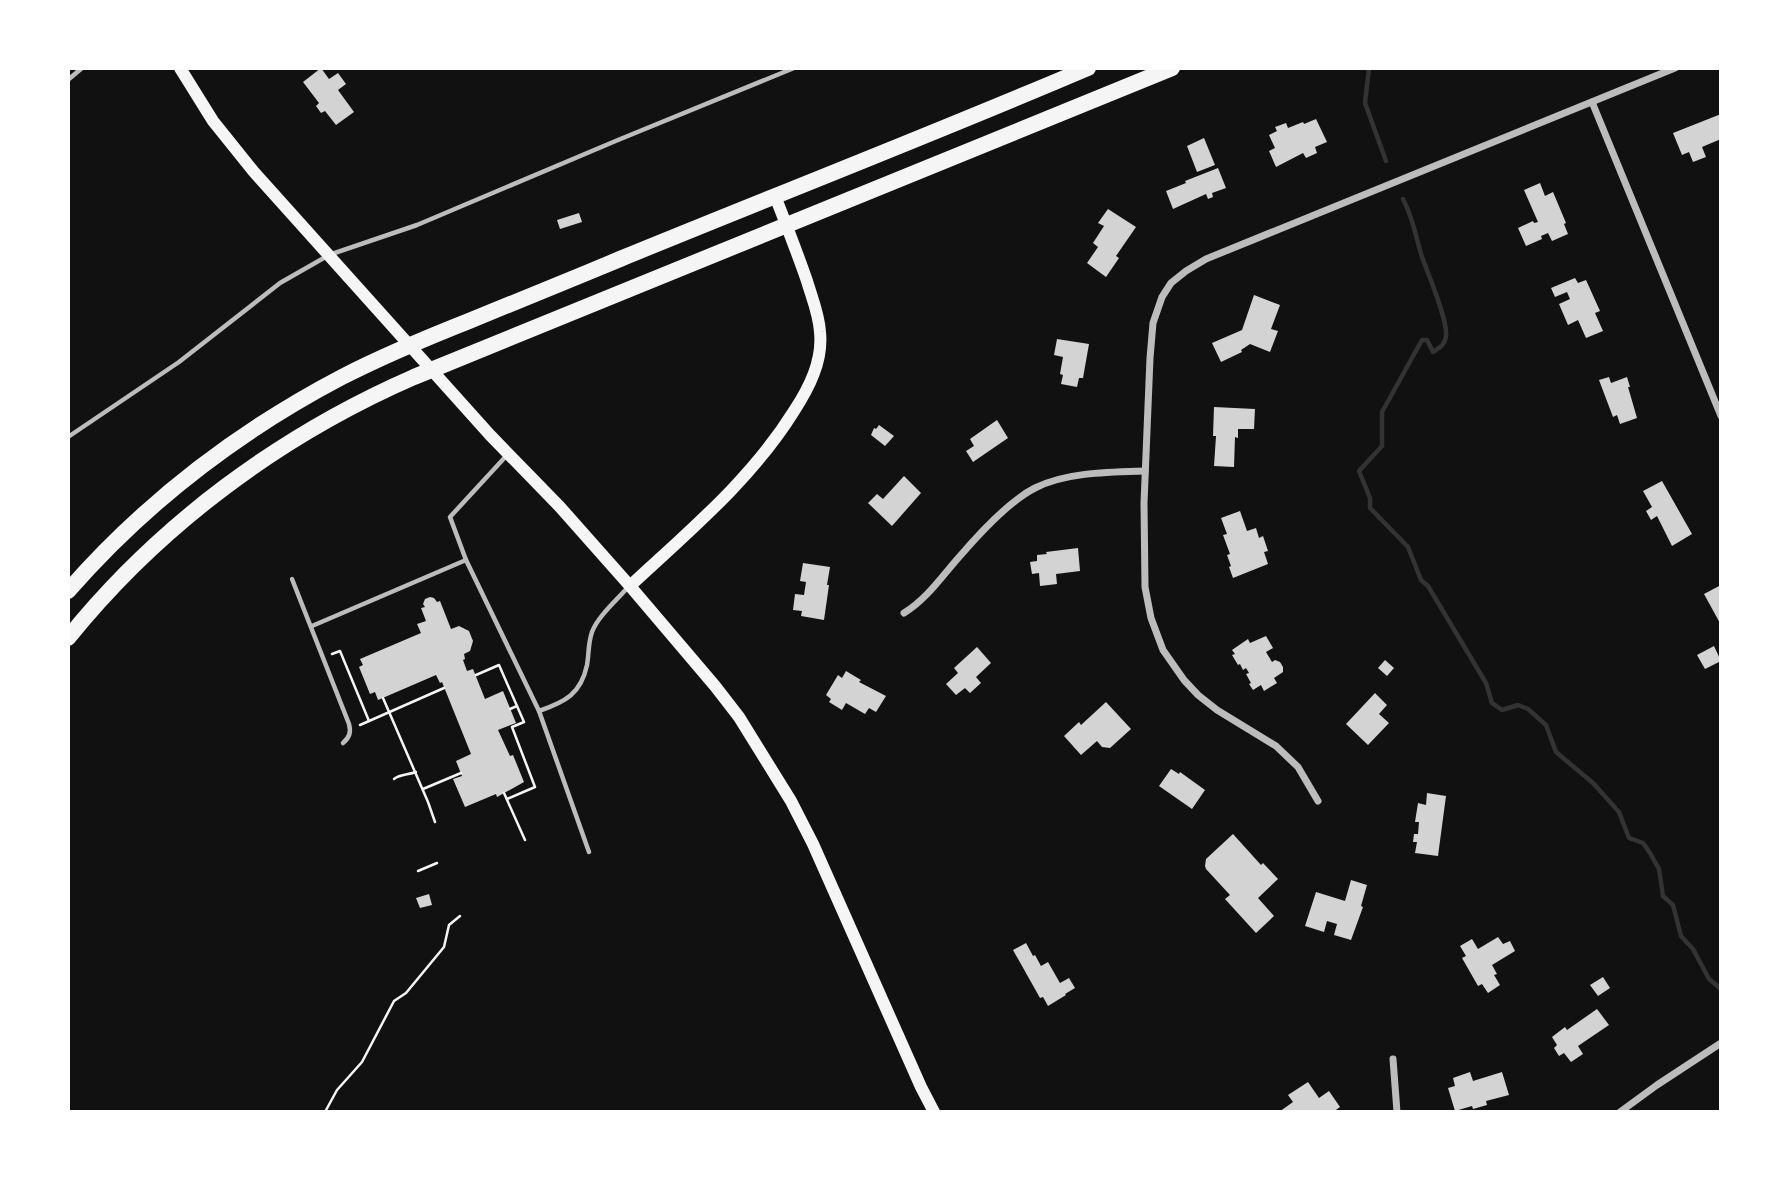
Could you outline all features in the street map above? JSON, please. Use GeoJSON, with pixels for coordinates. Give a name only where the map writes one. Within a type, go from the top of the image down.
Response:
{"type":"FeatureCollection","features":[{"type":"Feature","properties":{"kind":"highway"},"geometry":{"type":"LineString","coordinates":[[68,591],[132,525],[176,487],[244,436],[344,376],[389,355],[1088,68]]}},
{"type":"Feature","properties":{"kind":"highway"},"geometry":{"type":"LineString","coordinates":[[68,638],[121,579],[177,525],[246,472],[345,410],[405,380],[1172,68]]}},
{"type":"Feature","properties":{"kind":"main road"},"geometry":{"type":"LineString","coordinates":[[180,68],[213,121],[254,172],[508,454],[560,507],[739,717],[791,801],[813,844],[934,1112]]}},
{"type":"Feature","properties":{"kind":"main road"},"geometry":{"type":"LineString","coordinates":[[630,586],[726,497],[759,461],[810,383],[821,342],[819,318],[775,196]]}},
{"type":"Feature","properties":{"kind":"street"},"geometry":{"type":"LineString","coordinates":[[1318,800],[1297,767],[1276,746],[1198,695],[1176,671],[1163,650],[1151,618],[1145,587],[1146,471],[1153,323],[1162,297],[1171,283],[1186,271],[1237,245],[1675,68]]}},
{"type":"Feature","properties":{"kind":"street"},"geometry":{"type":"LineString","coordinates":[[1592,102],[1721,415]]}},
{"type":"Feature","properties":{"kind":"street"},"geometry":{"type":"LineString","coordinates":[[904,612],[925,597],[1005,510],[1035,488],[1069,478],[1146,471]]}},
{"type":"Feature","properties":{"kind":"street"},"geometry":{"type":"LineString","coordinates":[[1620,1112],[1657,1084],[1721,1043]]}},
{"type":"Feature","properties":{"kind":"street"},"geometry":{"type":"LineString","coordinates":[[1393,1059],[1397,1112]]}},
{"type":"Feature","properties":{"kind":"lane"},"geometry":{"type":"LineString","coordinates":[[68,78],[82,68]]}},
{"type":"Feature","properties":{"kind":"lane"},"geometry":{"type":"LineString","coordinates":[[68,437],[179,362],[280,284],[329,255],[418,225],[794,68]]}},
{"type":"Feature","properties":{"kind":"lane"},"geometry":{"type":"LineString","coordinates":[[508,454],[450,517],[466,560],[539,711],[589,852]]}},
{"type":"Feature","properties":{"kind":"lane"},"geometry":{"type":"LineString","coordinates":[[312,626],[466,560]]}},
{"type":"Feature","properties":{"kind":"lane"},"geometry":{"type":"LineString","coordinates":[[292,579],[350,729],[343,743]]}},
{"type":"Feature","properties":{"kind":"lane"},"geometry":{"type":"LineString","coordinates":[[539,711],[560,704],[581,683],[587,666],[590,635],[597,622],[630,586]]}},
{"type":"Feature","properties":{"kind":"path"},"geometry":{"type":"LineString","coordinates":[[324,657],[340,651],[369,721]]}},
{"type":"Feature","properties":{"kind":"path"},"geometry":{"type":"LineString","coordinates":[[476,675],[499,665],[524,722],[512,727],[536,787],[507,799]]}},
{"type":"Feature","properties":{"kind":"path"},"geometry":{"type":"LineString","coordinates":[[350,729],[444,688]]}},
{"type":"Feature","properties":{"kind":"path"},"geometry":{"type":"LineString","coordinates":[[383,698],[435,822]]}},
{"type":"Feature","properties":{"kind":"path"},"geometry":{"type":"LineString","coordinates":[[510,709],[517,706]]}},
{"type":"Feature","properties":{"kind":"path"},"geometry":{"type":"LineString","coordinates":[[394,779],[416,772]]}},
{"type":"Feature","properties":{"kind":"path"},"geometry":{"type":"LineString","coordinates":[[423,789],[461,772]]}},
{"type":"Feature","properties":{"kind":"path"},"geometry":{"type":"LineString","coordinates":[[504,793],[525,840]]}},
{"type":"Feature","properties":{"kind":"path"},"geometry":{"type":"LineString","coordinates":[[418,871],[437,863]]}},
{"type":"Feature","properties":{"kind":"path"},"geometry":{"type":"LineString","coordinates":[[325,1112],[337,1090],[362,1062],[394,1001],[406,993],[444,947],[449,925],[460,916]]}},
{"type":"Feature","properties":{"kind":"building"},"geometry":{"type":"Polygon","coordinates":[[[321,68],[329,79],[338,73],[346,84],[338,90],[354,112],[336,125],[325,111],[321,113],[316,106],[319,103],[303,82],[321,68]]]}},
{"type":"Feature","properties":{"kind":"building"},"geometry":{"type":"Polygon","coordinates":[[[1721,114],[1721,139],[1702,147],[1706,157],[1693,162],[1689,152],[1682,155],[1673,133],[1721,114]]]}},
{"type":"Feature","properties":{"kind":"building"},"geometry":{"type":"Polygon","coordinates":[[[1316,119],[1327,142],[1315,147],[1317,153],[1306,158],[1303,153],[1276,167],[1269,151],[1275,148],[1269,135],[1277,131],[1275,127],[1286,123],[1288,128],[1316,119]]]}},
{"type":"Feature","properties":{"kind":"building"},"geometry":{"type":"Polygon","coordinates":[[[1204,138],[1215,165],[1197,172],[1187,146],[1204,138]]]}},
{"type":"Feature","properties":{"kind":"building"},"geometry":{"type":"Polygon","coordinates":[[[1218,168],[1226,188],[1212,193],[1213,197],[1208,199],[1206,194],[1173,209],[1166,191],[1218,168]]]}},
{"type":"Feature","properties":{"kind":"building"},"geometry":{"type":"Polygon","coordinates":[[[1540,183],[1545,196],[1553,192],[1568,234],[1552,241],[1548,233],[1541,236],[1542,239],[1526,246],[1518,228],[1533,221],[1538,222],[1524,190],[1540,183]]]}},
{"type":"Feature","properties":{"kind":"building"},"geometry":{"type":"Polygon","coordinates":[[[1108,209],[1136,227],[1116,256],[1119,258],[1106,277],[1087,263],[1098,247],[1093,243],[1104,226],[1098,223],[1108,209]]]}},
{"type":"Feature","properties":{"kind":"building"},"geometry":{"type":"Polygon","coordinates":[[[579,213],[582,222],[560,229],[557,220],[579,213]]]}},
{"type":"Feature","properties":{"kind":"building"},"geometry":{"type":"Polygon","coordinates":[[[1575,278],[1578,283],[1586,280],[1600,311],[1595,313],[1603,331],[1586,338],[1578,320],[1568,325],[1559,304],[1570,299],[1567,292],[1555,297],[1551,288],[1575,278]]]}},
{"type":"Feature","properties":{"kind":"building"},"geometry":{"type":"Polygon","coordinates":[[[1254,295],[1280,305],[1271,329],[1278,331],[1270,352],[1250,344],[1241,350],[1242,352],[1221,362],[1212,343],[1242,330],[1254,295]]]}},
{"type":"Feature","properties":{"kind":"building"},"geometry":{"type":"Polygon","coordinates":[[[1057,339],[1089,344],[1083,378],[1079,378],[1077,387],[1061,384],[1063,357],[1054,355],[1057,339]]]}},
{"type":"Feature","properties":{"kind":"building"},"geometry":{"type":"Polygon","coordinates":[[[1609,377],[1611,383],[1627,377],[1637,418],[1620,424],[1617,415],[1613,417],[1599,380],[1609,377]]]}},
{"type":"Feature","properties":{"kind":"building"},"geometry":{"type":"Polygon","coordinates":[[[1214,407],[1255,409],[1254,429],[1238,429],[1238,438],[1235,437],[1234,467],[1214,466],[1214,407]]]}},
{"type":"Feature","properties":{"kind":"building"},"geometry":{"type":"Polygon","coordinates":[[[997,420],[1008,438],[973,462],[966,451],[974,446],[970,439],[997,420]]]}},
{"type":"Feature","properties":{"kind":"building"},"geometry":{"type":"Polygon","coordinates":[[[879,425],[894,436],[885,446],[871,435],[879,425]]]}},
{"type":"Feature","properties":{"kind":"building"},"geometry":{"type":"Polygon","coordinates":[[[904,476],[921,493],[892,526],[868,503],[877,494],[883,499],[904,476]]]}},
{"type":"Feature","properties":{"kind":"building"},"geometry":{"type":"Polygon","coordinates":[[[1662,481],[1692,534],[1672,546],[1657,516],[1651,520],[1646,511],[1652,507],[1643,491],[1662,481]]]}},
{"type":"Feature","properties":{"kind":"building"},"geometry":{"type":"Polygon","coordinates":[[[1240,511],[1247,531],[1256,528],[1259,538],[1263,536],[1268,551],[1264,552],[1268,564],[1233,578],[1227,555],[1230,554],[1223,535],[1227,534],[1221,518],[1240,511]]]}},
{"type":"Feature","properties":{"kind":"building"},"geometry":{"type":"Polygon","coordinates":[[[1078,548],[1080,571],[1056,574],[1057,584],[1040,586],[1039,573],[1032,574],[1030,562],[1037,561],[1037,555],[1078,548]]]}},
{"type":"Feature","properties":{"kind":"building"},"geometry":{"type":"Polygon","coordinates":[[[803,563],[830,567],[824,620],[801,616],[802,611],[793,610],[795,594],[804,595],[806,582],[800,581],[803,563]]]}},
{"type":"Feature","properties":{"kind":"building"},"geometry":{"type":"Polygon","coordinates":[[[1721,585],[1721,625],[1704,594],[1721,585]]]}},
{"type":"Feature","properties":{"kind":"building"},"geometry":{"type":"Polygon","coordinates":[[[430,597],[440,601],[451,629],[459,626],[469,631],[473,641],[463,660],[467,671],[473,669],[485,699],[503,691],[516,723],[498,730],[510,756],[513,755],[524,782],[497,797],[496,794],[465,807],[453,779],[462,776],[456,761],[471,754],[442,682],[440,683],[436,675],[378,700],[375,692],[370,694],[359,667],[363,665],[360,659],[421,633],[417,624],[426,621],[421,608],[425,607],[425,599],[430,597]]]}},
{"type":"Feature","properties":{"kind":"building"},"geometry":{"type":"Polygon","coordinates":[[[1266,636],[1273,648],[1266,652],[1272,662],[1280,662],[1283,672],[1274,678],[1277,683],[1264,691],[1261,685],[1253,690],[1246,674],[1249,673],[1246,668],[1243,670],[1240,664],[1238,665],[1232,650],[1248,639],[1250,643],[1266,636]]]}},
{"type":"Feature","properties":{"kind":"building"},"geometry":{"type":"Polygon","coordinates":[[[1714,646],[1721,661],[1705,669],[1697,655],[1714,646]]]}},
{"type":"Feature","properties":{"kind":"building"},"geometry":{"type":"Polygon","coordinates":[[[977,647],[991,663],[976,677],[981,683],[970,693],[965,688],[956,695],[946,684],[958,673],[954,668],[977,647]]]}},
{"type":"Feature","properties":{"kind":"building"},"geometry":{"type":"Polygon","coordinates":[[[1385,660],[1394,668],[1387,676],[1378,668],[1385,660]]]}},
{"type":"Feature","properties":{"kind":"building"},"geometry":{"type":"Polygon","coordinates":[[[846,671],[861,680],[859,682],[886,696],[876,712],[869,708],[865,714],[846,703],[842,710],[829,702],[831,699],[826,695],[838,675],[842,678],[846,671]]]}},
{"type":"Feature","properties":{"kind":"building"},"geometry":{"type":"Polygon","coordinates":[[[1375,693],[1387,705],[1379,714],[1389,723],[1368,745],[1346,724],[1375,693]]]}},
{"type":"Feature","properties":{"kind":"building"},"geometry":{"type":"Polygon","coordinates":[[[1106,702],[1131,729],[1110,748],[1102,747],[1097,741],[1081,755],[1064,736],[1079,722],[1081,725],[1106,702]]]}},
{"type":"Feature","properties":{"kind":"building"},"geometry":{"type":"Polygon","coordinates":[[[1171,769],[1179,774],[1180,772],[1205,790],[1192,809],[1159,786],[1171,769]]]}},
{"type":"Feature","properties":{"kind":"building"},"geometry":{"type":"Polygon","coordinates":[[[1427,793],[1446,796],[1438,856],[1415,853],[1417,842],[1413,842],[1414,834],[1418,834],[1419,822],[1415,822],[1418,803],[1426,805],[1427,793]]]}},
{"type":"Feature","properties":{"kind":"building"},"geometry":{"type":"Polygon","coordinates":[[[1233,834],[1261,865],[1263,863],[1278,879],[1258,898],[1274,916],[1256,933],[1225,899],[1230,895],[1205,866],[1206,859],[1233,834]]]}},
{"type":"Feature","properties":{"kind":"building"},"geometry":{"type":"Polygon","coordinates":[[[1351,880],[1367,885],[1361,906],[1363,907],[1351,940],[1334,935],[1337,924],[1327,921],[1324,932],[1305,926],[1316,892],[1345,901],[1351,880]]]}},
{"type":"Feature","properties":{"kind":"building"},"geometry":{"type":"Polygon","coordinates":[[[429,894],[432,905],[420,908],[416,898],[429,894]]]}},
{"type":"Feature","properties":{"kind":"building"},"geometry":{"type":"Polygon","coordinates":[[[1498,937],[1503,944],[1510,941],[1515,951],[1492,965],[1500,985],[1488,993],[1482,984],[1478,986],[1462,958],[1466,956],[1460,946],[1472,939],[1478,949],[1498,937]]]}},
{"type":"Feature","properties":{"kind":"building"},"geometry":{"type":"Polygon","coordinates":[[[1026,943],[1041,966],[1048,962],[1060,983],[1069,978],[1075,988],[1048,1006],[1043,997],[1040,998],[1013,950],[1026,943]]]}},
{"type":"Feature","properties":{"kind":"building"},"geometry":{"type":"Polygon","coordinates":[[[1603,977],[1610,988],[1598,996],[1590,985],[1603,977]]]}},
{"type":"Feature","properties":{"kind":"building"},"geometry":{"type":"Polygon","coordinates":[[[1597,1009],[1609,1025],[1578,1046],[1583,1054],[1571,1062],[1564,1053],[1559,1056],[1552,1037],[1597,1009]]]}},
{"type":"Feature","properties":{"kind":"building"},"geometry":{"type":"Polygon","coordinates":[[[1470,1072],[1473,1081],[1502,1072],[1509,1095],[1486,1101],[1487,1105],[1455,1111],[1448,1088],[1455,1086],[1453,1078],[1470,1072]]]}},
{"type":"Feature","properties":{"kind":"building"},"geometry":{"type":"Polygon","coordinates":[[[1308,1082],[1319,1098],[1329,1091],[1340,1107],[1333,1112],[1279,1112],[1293,1102],[1288,1095],[1308,1082]]]}},
{"type":"Feature","properties":{"kind":"waterway"},"geometry":{"type":"LineString","coordinates":[[1369,68],[1365,103],[1386,161]]}},
{"type":"Feature","properties":{"kind":"waterway"},"geometry":{"type":"LineString","coordinates":[[1403,199],[1441,308],[1446,336],[1443,344],[1433,352],[1427,340],[1422,340],[1382,412],[1382,446],[1359,471],[1370,498],[1370,508],[1408,547],[1421,580],[1428,586],[1486,683],[1492,703],[1502,710],[1518,705],[1528,709],[1546,725],[1556,752],[1593,783],[1619,812],[1629,838],[1643,843],[1659,869],[1663,896],[1673,905],[1681,936],[1693,949],[1709,979],[1721,989]]}}]}
